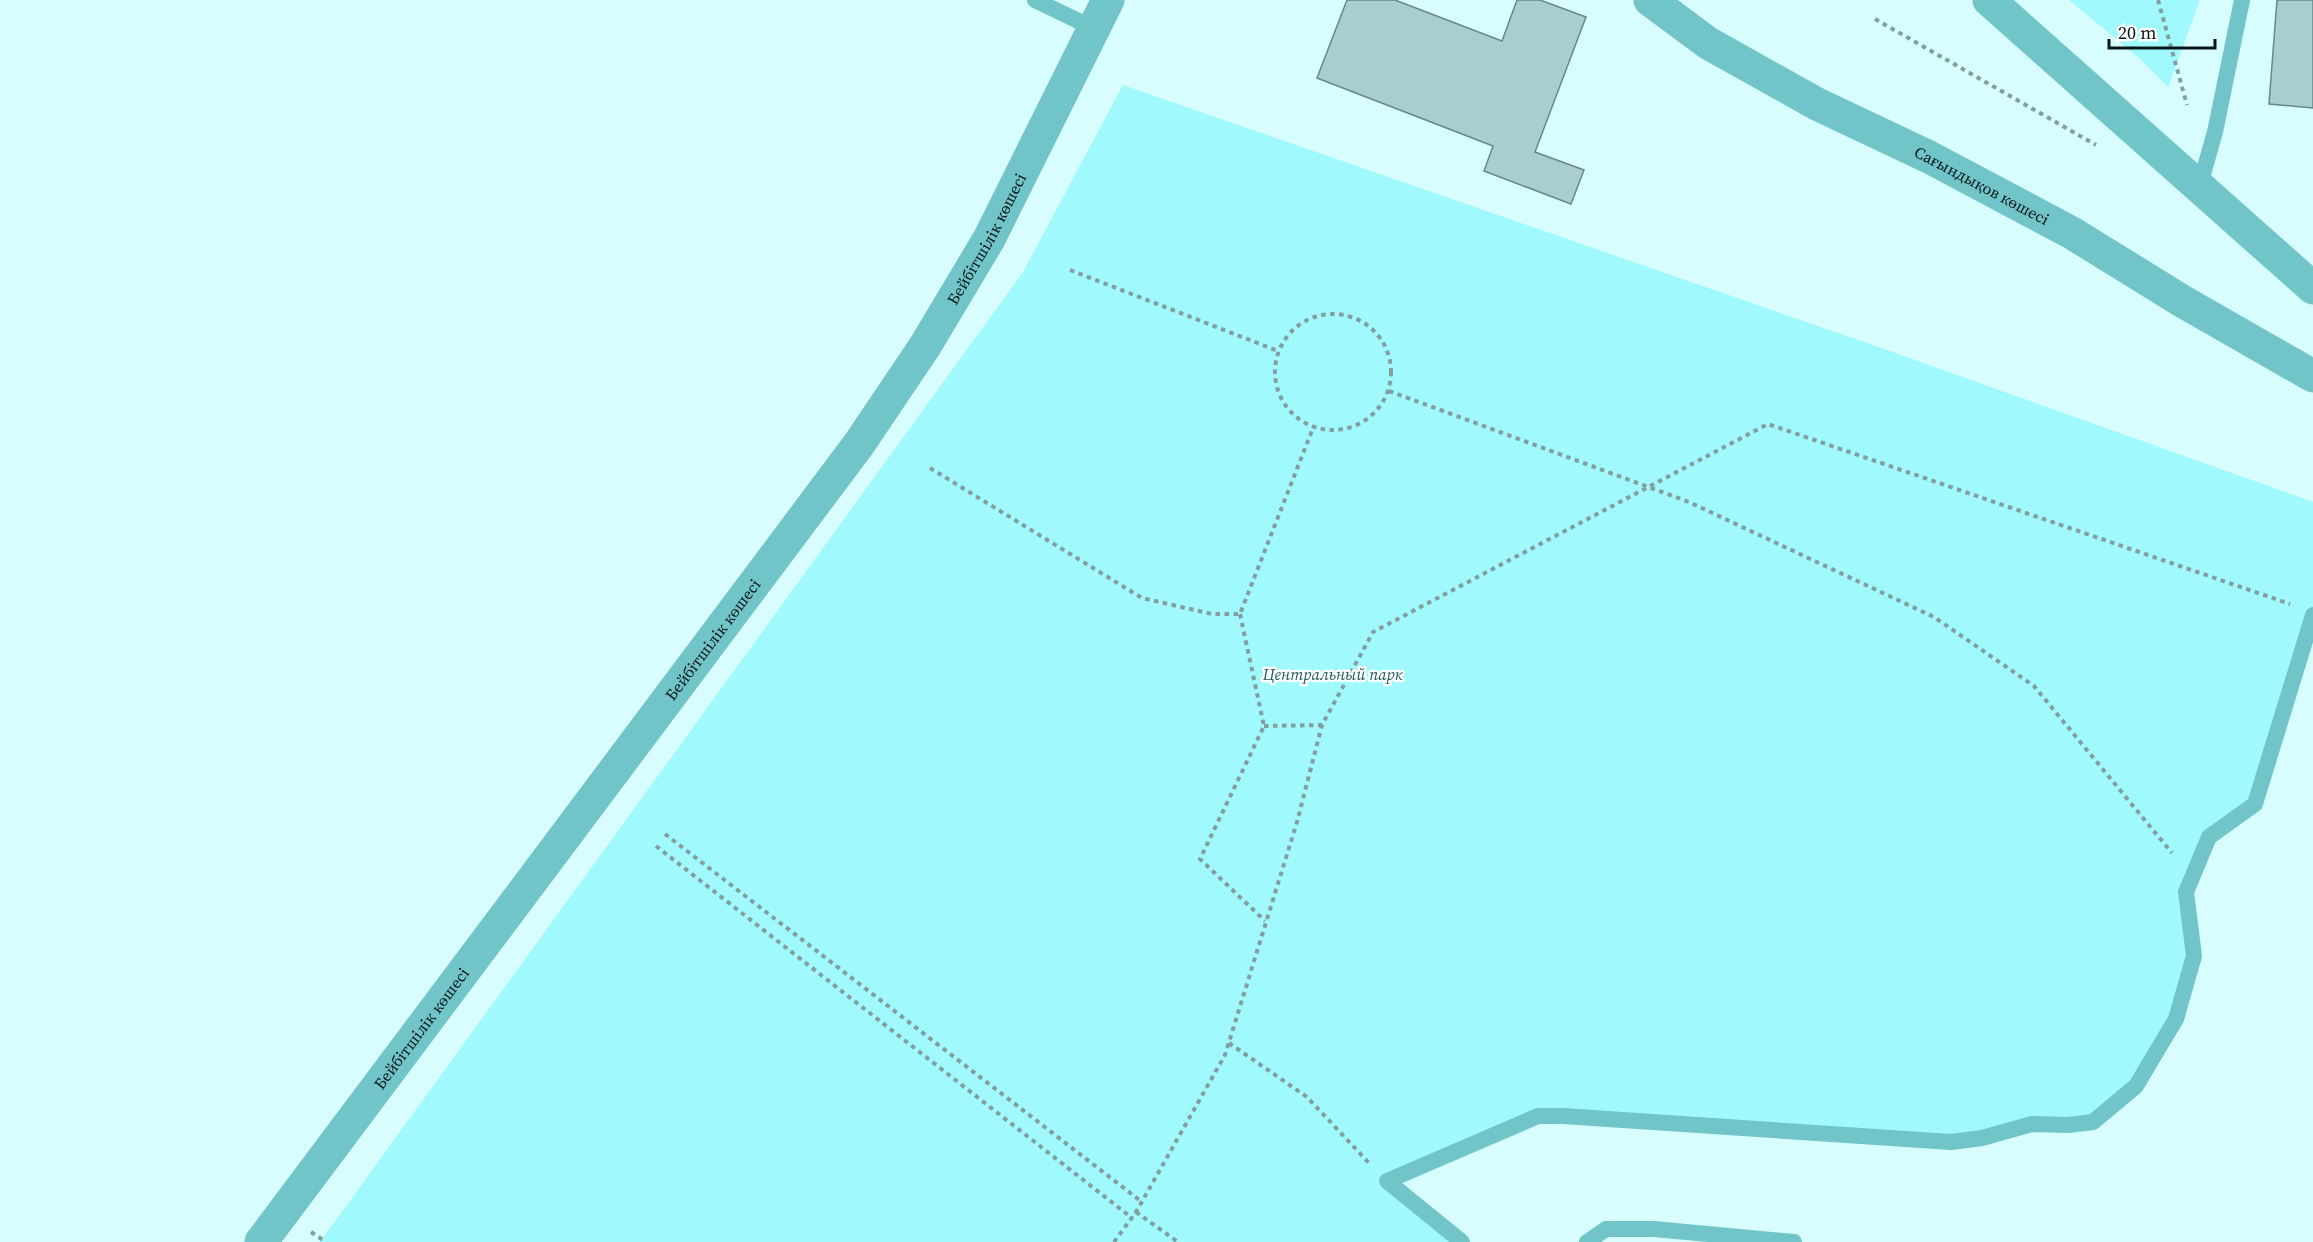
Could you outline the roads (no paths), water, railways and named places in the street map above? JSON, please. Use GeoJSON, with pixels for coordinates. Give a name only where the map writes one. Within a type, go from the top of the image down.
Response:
{"type":"FeatureCollection","features":[{"type":"Feature","properties":{"kind":"street","name":"Сағындықов көшесі"},"geometry":{"type":"LineString","coordinates":[[1650,0],[1708,43],[1817,105],[1929,157],[2072,233],[2182,301],[2313,376]]}},
{"type":"Feature","properties":{"kind":"street"},"geometry":{"type":"LineString","coordinates":[[1989,0],[2313,288]]}},
{"type":"Feature","properties":{"kind":"street","name":"Бейбітшілік көшесі"},"geometry":{"type":"LineString","coordinates":[[261,1242],[859,444],[926,346],[989,238],[1101,14]]}},
{"type":"Feature","properties":{"kind":"lane"},"geometry":{"type":"LineString","coordinates":[[1035,0],[1101,14]]}},
{"type":"Feature","properties":{"kind":"lane"},"geometry":{"type":"LineString","coordinates":[[2199,188],[2215,132],[2242,0]]}},
{"type":"Feature","properties":{"kind":"lane"},"geometry":{"type":"LineString","coordinates":[[1462,1242],[1387,1181],[1538,1116],[1951,1142],[1982,1138],[2032,1124],[2068,1125],[2093,1122],[2136,1086],[2176,1019],[2194,956],[2186,892],[2209,837],[2255,804],[2313,615]]}},
{"type":"Feature","properties":{"kind":"lane"},"geometry":{"type":"LineString","coordinates":[[1587,1242],[1606,1229],[1653,1229],[1794,1242]]}},
{"type":"Feature","properties":{"kind":"park label","name":"Центральный парк"},"geometry":{"type":"Point","coordinates":[1333,674]}}]}
